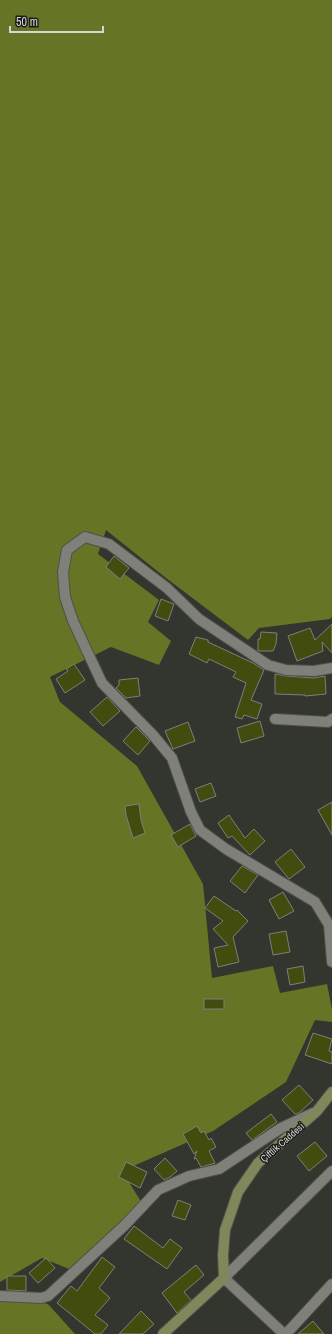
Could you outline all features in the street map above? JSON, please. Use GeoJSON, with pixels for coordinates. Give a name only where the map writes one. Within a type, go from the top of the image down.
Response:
{"type":"FeatureCollection","features":[{"type":"Feature","properties":{"kind":"street"},"geometry":{"type":"LineString","coordinates":[[332,668],[314,671],[286,670],[268,665],[199,619],[167,588],[109,544],[85,537],[67,550],[63,572],[65,597],[73,621],[102,683],[153,735],[172,758],[191,812],[200,830],[226,849],[315,902],[329,925],[332,962]]}},
{"type":"Feature","properties":{"kind":"street"},"geometry":{"type":"LineString","coordinates":[[275,719],[328,722],[332,719]]}},
{"type":"Feature","properties":{"kind":"street","name":"Çiftlik Caddesi"},"geometry":{"type":"LineString","coordinates":[[224,1278],[222,1255],[225,1230],[238,1192],[258,1163],[317,1111],[332,1092]]}},
{"type":"Feature","properties":{"kind":"street"},"geometry":{"type":"LineString","coordinates":[[0,1296],[41,1298],[48,1296],[125,1225],[158,1190],[189,1176],[219,1169],[281,1128],[317,1111]]}},
{"type":"Feature","properties":{"kind":"street"},"geometry":{"type":"LineString","coordinates":[[162,1334],[224,1278],[332,1171]]}},
{"type":"Feature","properties":{"kind":"street"},"geometry":{"type":"LineString","coordinates":[[224,1278],[285,1334],[332,1284]]}},
{"type":"Feature","properties":{"kind":"green space"},"geometry":{"type":"Polygon","coordinates":[[[0,0],[332,0],[332,617],[330,619],[259,628],[248,640],[166,578],[106,530],[98,554],[159,600],[148,622],[171,641],[159,665],[111,647],[50,677],[60,702],[137,766],[203,884],[212,978],[273,966],[280,993],[327,984],[332,1009],[332,1022],[315,1020],[286,1082],[213,1131],[122,1171],[145,1208],[74,1271],[42,1258],[0,1282],[0,0]]]}},
{"type":"Feature","properties":{"kind":"green space"},"geometry":{"type":"Polygon","coordinates":[[[0,1291],[48,1304],[75,1334],[0,1334],[0,1291]]]}},
{"type":"Feature","properties":{"kind":"building"},"geometry":{"type":"Polygon","coordinates":[[[114,556],[129,568],[120,579],[106,567],[114,556]]]}},
{"type":"Feature","properties":{"kind":"building"},"geometry":{"type":"Polygon","coordinates":[[[161,599],[174,604],[168,621],[155,616],[161,599]]]}},
{"type":"Feature","properties":{"kind":"building"},"geometry":{"type":"Polygon","coordinates":[[[332,624],[332,653],[322,642],[323,651],[297,661],[288,636],[310,628],[315,640],[332,624]]]}},
{"type":"Feature","properties":{"kind":"building"},"geometry":{"type":"Polygon","coordinates":[[[261,632],[277,633],[276,644],[273,651],[258,651],[258,639],[260,639],[261,632]]]}},
{"type":"Feature","properties":{"kind":"building"},"geometry":{"type":"Polygon","coordinates":[[[196,637],[208,640],[208,642],[253,663],[264,670],[251,700],[262,704],[257,719],[244,715],[242,719],[235,717],[246,683],[233,677],[236,672],[209,659],[207,663],[189,654],[196,637]]]}},
{"type":"Feature","properties":{"kind":"building"},"geometry":{"type":"Polygon","coordinates":[[[74,664],[85,680],[65,693],[56,679],[68,671],[66,669],[74,664]]]}},
{"type":"Feature","properties":{"kind":"building"},"geometry":{"type":"Polygon","coordinates":[[[275,674],[314,678],[325,676],[326,694],[305,696],[275,694],[275,674]]]}},
{"type":"Feature","properties":{"kind":"building"},"geometry":{"type":"Polygon","coordinates":[[[138,678],[140,696],[126,698],[116,688],[119,685],[119,680],[138,678]]]}},
{"type":"Feature","properties":{"kind":"building"},"geometry":{"type":"Polygon","coordinates":[[[107,697],[120,711],[103,726],[90,712],[107,697]]]}},
{"type":"Feature","properties":{"kind":"building"},"geometry":{"type":"Polygon","coordinates":[[[260,721],[264,736],[241,743],[237,728],[260,721]]]}},
{"type":"Feature","properties":{"kind":"building"},"geometry":{"type":"Polygon","coordinates":[[[188,722],[195,741],[173,749],[165,731],[188,722]]]}},
{"type":"Feature","properties":{"kind":"building"},"geometry":{"type":"Polygon","coordinates":[[[136,727],[150,741],[138,755],[123,741],[136,727]]]}},
{"type":"Feature","properties":{"kind":"building"},"geometry":{"type":"Polygon","coordinates":[[[211,783],[216,796],[200,802],[195,789],[211,783]]]}},
{"type":"Feature","properties":{"kind":"building"},"geometry":{"type":"Polygon","coordinates":[[[332,802],[332,835],[318,810],[332,802]]]}},
{"type":"Feature","properties":{"kind":"building"},"geometry":{"type":"Polygon","coordinates":[[[139,804],[141,820],[145,833],[133,838],[126,815],[125,806],[139,804]]]}},
{"type":"Feature","properties":{"kind":"building"},"geometry":{"type":"Polygon","coordinates":[[[229,815],[245,838],[254,829],[265,841],[250,855],[232,836],[228,838],[218,823],[229,815]]]}},
{"type":"Feature","properties":{"kind":"building"},"geometry":{"type":"Polygon","coordinates":[[[190,824],[196,836],[178,847],[171,835],[190,824]]]}},
{"type":"Feature","properties":{"kind":"building"},"geometry":{"type":"Polygon","coordinates":[[[291,849],[305,867],[289,879],[275,862],[291,849]]]}},
{"type":"Feature","properties":{"kind":"building"},"geometry":{"type":"Polygon","coordinates":[[[242,866],[258,875],[245,893],[230,881],[242,866]]]}},
{"type":"Feature","properties":{"kind":"building"},"geometry":{"type":"Polygon","coordinates":[[[283,892],[294,911],[279,919],[269,900],[283,892]]]}},
{"type":"Feature","properties":{"kind":"building"},"geometry":{"type":"Polygon","coordinates":[[[214,896],[236,911],[237,910],[248,921],[233,937],[239,962],[218,967],[214,948],[228,945],[213,929],[223,921],[205,908],[214,896]]]}},
{"type":"Feature","properties":{"kind":"building"},"geometry":{"type":"Polygon","coordinates":[[[286,931],[290,952],[273,955],[269,934],[286,931]]]}},
{"type":"Feature","properties":{"kind":"building"},"geometry":{"type":"Polygon","coordinates":[[[303,966],[305,982],[290,985],[287,969],[303,966]]]}},
{"type":"Feature","properties":{"kind":"building"},"geometry":{"type":"Polygon","coordinates":[[[204,999],[224,999],[224,1009],[204,1009],[204,999]]]}},
{"type":"Feature","properties":{"kind":"building"},"geometry":{"type":"Polygon","coordinates":[[[313,1033],[332,1039],[329,1051],[332,1052],[332,1064],[305,1055],[313,1033]]]}},
{"type":"Feature","properties":{"kind":"building"},"geometry":{"type":"Polygon","coordinates":[[[299,1085],[313,1100],[299,1113],[295,1114],[282,1100],[299,1085]]]}},
{"type":"Feature","properties":{"kind":"building"},"geometry":{"type":"Polygon","coordinates":[[[271,1114],[277,1122],[252,1140],[246,1133],[271,1114]]]}},
{"type":"Feature","properties":{"kind":"building"},"geometry":{"type":"Polygon","coordinates":[[[197,1126],[201,1133],[204,1131],[209,1140],[211,1138],[216,1147],[209,1151],[215,1163],[201,1167],[196,1158],[194,1159],[197,1151],[194,1154],[183,1134],[197,1126]]]}},
{"type":"Feature","properties":{"kind":"building"},"geometry":{"type":"Polygon","coordinates":[[[315,1142],[327,1156],[309,1171],[297,1156],[315,1142]]]}},
{"type":"Feature","properties":{"kind":"building"},"geometry":{"type":"Polygon","coordinates":[[[165,1158],[177,1171],[164,1180],[154,1169],[165,1158]]]}},
{"type":"Feature","properties":{"kind":"building"},"geometry":{"type":"Polygon","coordinates":[[[126,1162],[147,1172],[140,1188],[119,1177],[126,1162]]]}},
{"type":"Feature","properties":{"kind":"building"},"geometry":{"type":"Polygon","coordinates":[[[178,1200],[191,1205],[185,1220],[172,1216],[178,1200]]]}},
{"type":"Feature","properties":{"kind":"building"},"geometry":{"type":"Polygon","coordinates":[[[134,1226],[163,1248],[170,1239],[182,1248],[167,1269],[124,1239],[134,1226]]]}},
{"type":"Feature","properties":{"kind":"building"},"geometry":{"type":"Polygon","coordinates":[[[102,1257],[115,1267],[99,1288],[110,1298],[95,1315],[108,1325],[101,1334],[95,1334],[57,1303],[71,1286],[77,1291],[102,1257]]]}},
{"type":"Feature","properties":{"kind":"building"},"geometry":{"type":"Polygon","coordinates":[[[46,1258],[55,1268],[38,1283],[29,1273],[46,1258]]]}},
{"type":"Feature","properties":{"kind":"building"},"geometry":{"type":"Polygon","coordinates":[[[196,1265],[204,1275],[184,1292],[191,1300],[177,1313],[162,1293],[196,1265]]]}},
{"type":"Feature","properties":{"kind":"building"},"geometry":{"type":"Polygon","coordinates":[[[7,1276],[26,1276],[26,1291],[7,1290],[7,1276]]]}},
{"type":"Feature","properties":{"kind":"building"},"geometry":{"type":"Polygon","coordinates":[[[141,1311],[154,1324],[143,1334],[119,1334],[141,1311]]]}},
{"type":"Feature","properties":{"kind":"building"},"geometry":{"type":"Polygon","coordinates":[[[313,1321],[324,1334],[298,1334],[313,1321]]]}}]}
